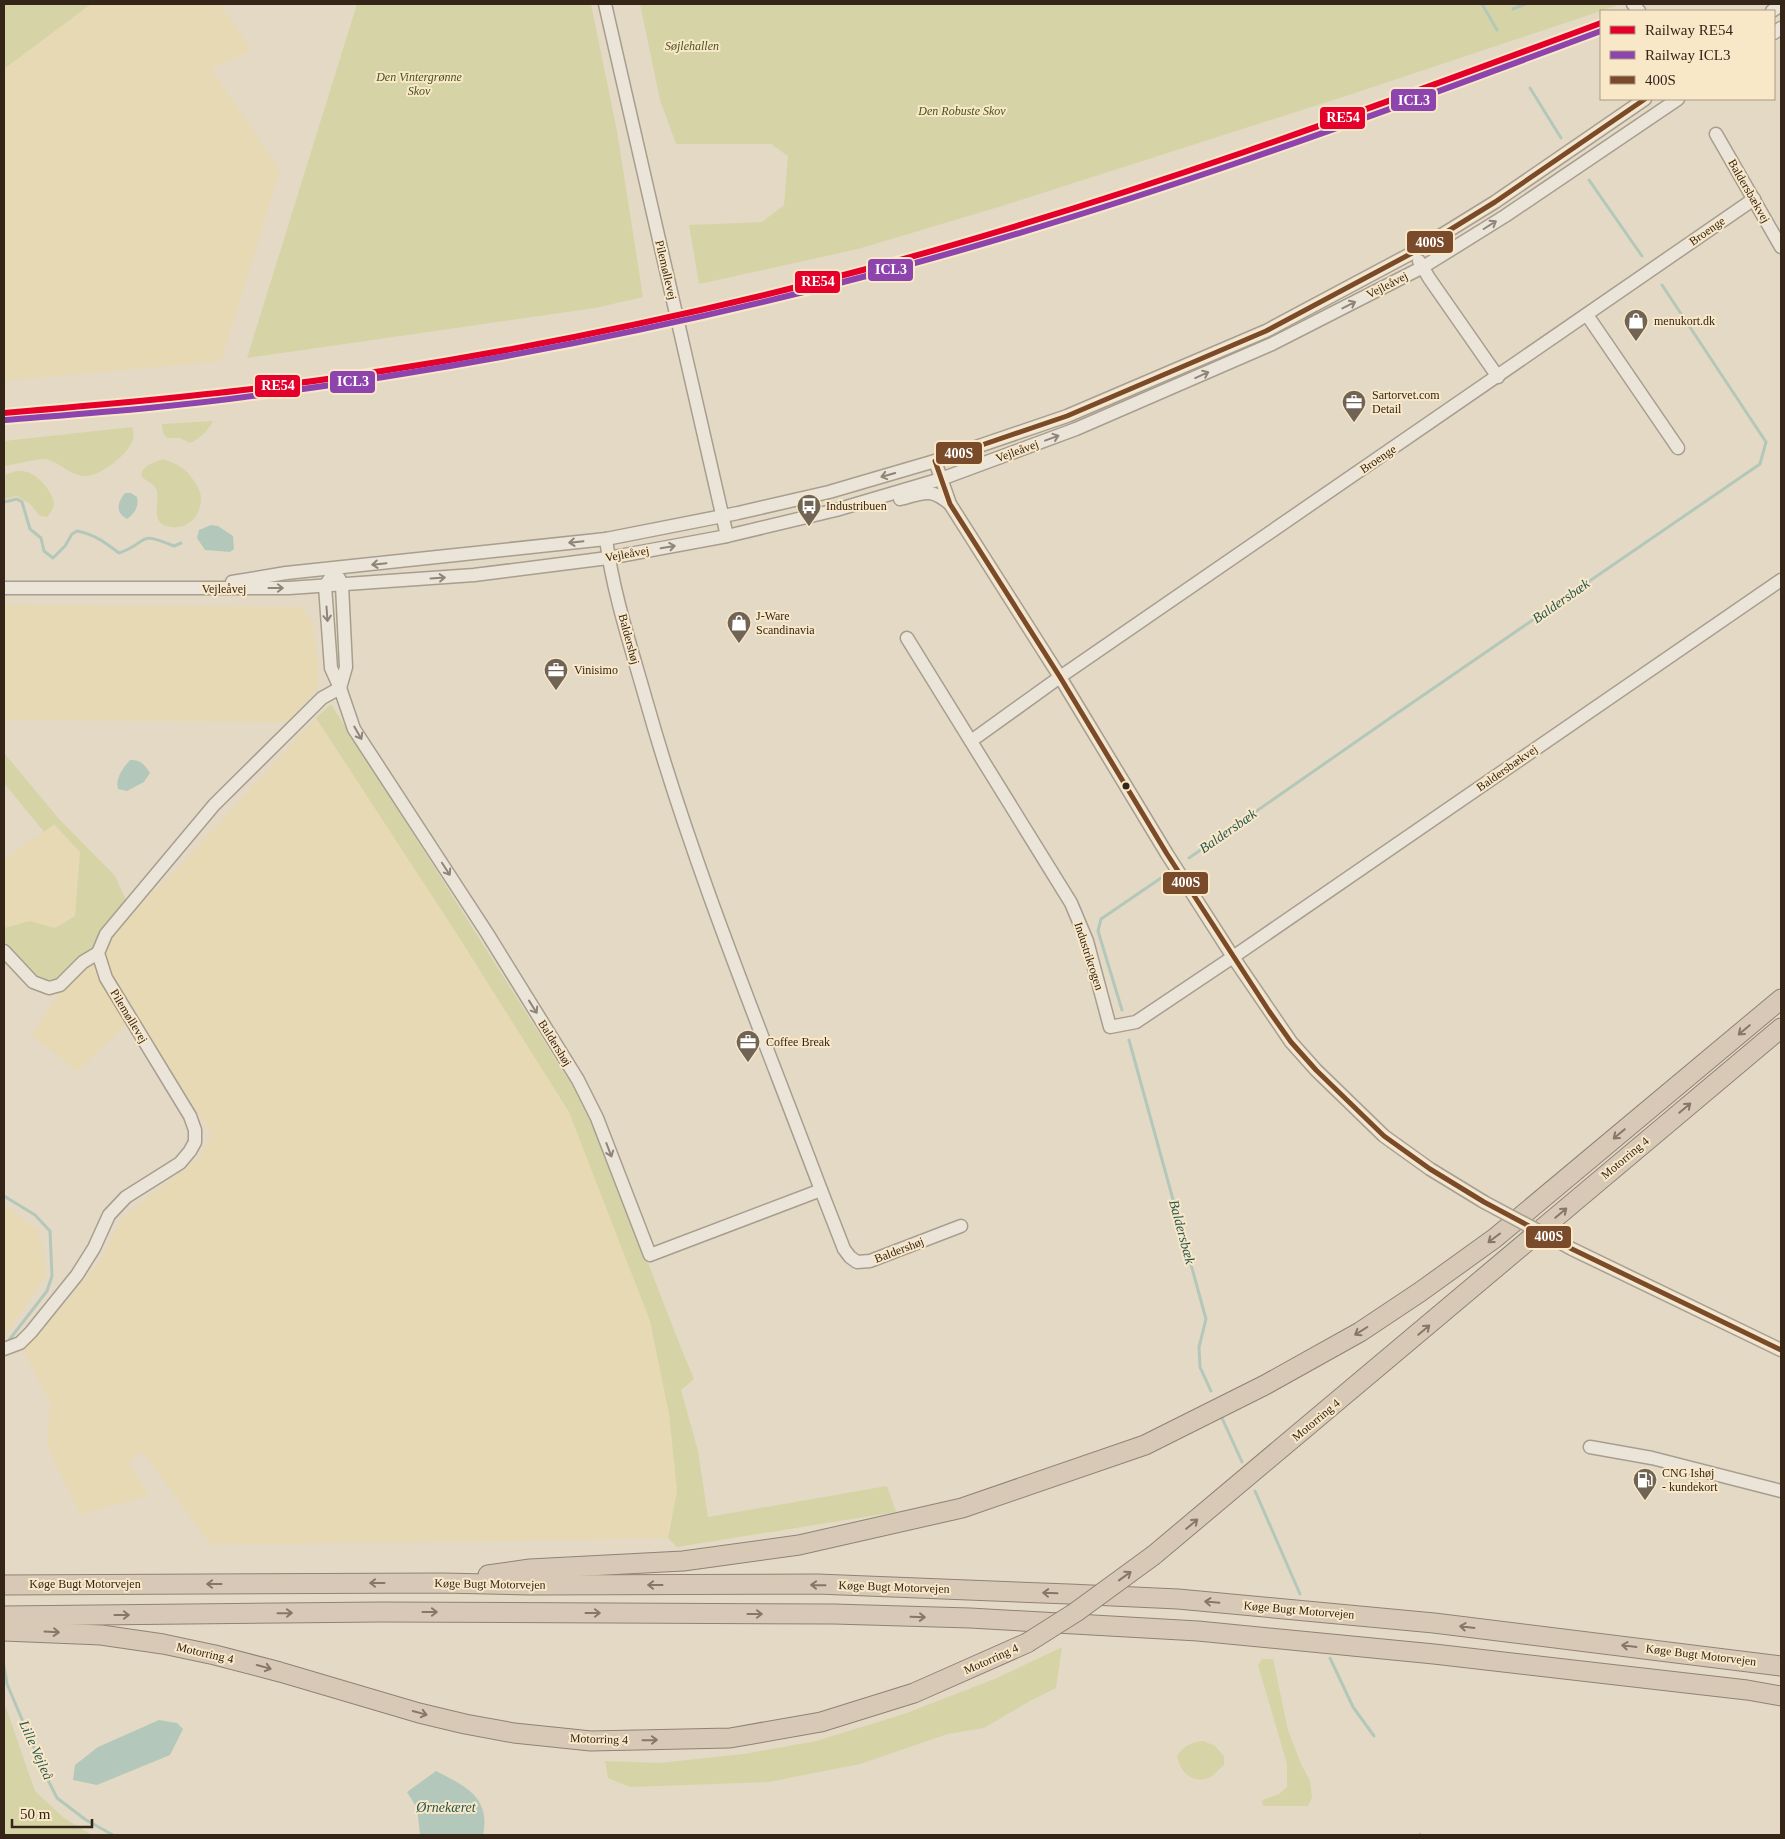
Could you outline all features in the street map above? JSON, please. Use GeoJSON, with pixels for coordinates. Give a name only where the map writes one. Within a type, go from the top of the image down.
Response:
{"type":"FeatureCollection","features":[{"type":"Feature","properties":{"kind":"highway","name":"Motorring 4"},"geometry":{"type":"LineString","coordinates":[[443,1583],[530,1568],[683,1561],[799,1545],[962,1508],[1145,1444],[1265,1385],[1360,1332],[1420,1292],[1495,1238],[1781,999]]}},
{"type":"Feature","properties":{"kind":"highway","name":"Motorring 4"},"geometry":{"type":"LineString","coordinates":[[4,1631],[101,1635],[163,1644],[280,1672],[419,1713],[465,1724],[514,1733],[591,1742],[730,1738],[821,1722],[914,1693],[1027,1643],[1076,1612],[1154,1555],[1781,1028]]}},
{"type":"Feature","properties":{"kind":"highway"},"geometry":{"type":"LineString","coordinates":[[1744,1058],[1781,1042]]}},
{"type":"Feature","properties":{"kind":"highway","name":"Køge Bugt Motorvejen"},"geometry":{"type":"LineString","coordinates":[[4,1585],[816,1584],[1178,1599],[1434,1623],[1781,1666]]}},
{"type":"Feature","properties":{"kind":"highway"},"geometry":{"type":"LineString","coordinates":[[4,1616],[391,1612],[824,1614],[970,1618],[1198,1631],[1394,1650],[1747,1690],[1781,1696]]}},
{"type":"Feature","properties":{"kind":"street","name":"Pilemøllevej"},"geometry":{"type":"LineString","coordinates":[[605,4],[727,536]]}},
{"type":"Feature","properties":{"kind":"street","name":"Vejleåvej"},"geometry":{"type":"LineString","coordinates":[[192,589],[286,573],[606,539],[829,492],[935,461],[1067,416],[1266,331],[1414,252],[1495,202],[1644,100]]}},
{"type":"Feature","properties":{"kind":"street","name":"Vejleåvej"},"geometry":{"type":"LineString","coordinates":[[4,588],[289,588],[474,575],[608,558],[727,536],[836,510],[941,478],[1076,429],[1272,344],[1422,267],[1505,216],[1677,100]]}},
{"type":"Feature","properties":{"kind":"street","name":"Baldersbækvej"},"geometry":{"type":"LineString","coordinates":[[1716,134],[1781,247]]}},
{"type":"Feature","properties":{"kind":"street","name":"Broenge"},"geometry":{"type":"LineString","coordinates":[[1060,677],[1754,199]]}},
{"type":"Feature","properties":{"kind":"street"},"geometry":{"type":"LineString","coordinates":[[1414,252],[1422,267],[1498,377]]}},
{"type":"Feature","properties":{"kind":"street"},"geometry":{"type":"LineString","coordinates":[[1587,315],[1678,448]]}},
{"type":"Feature","properties":{"kind":"street"},"geometry":{"type":"LineString","coordinates":[[935,461],[950,504],[1060,677],[1167,854],[1233,957],[1291,1042],[1316,1070],[1384,1136],[1430,1169],[1484,1202],[1572,1249],[1781,1350]]}},
{"type":"Feature","properties":{"kind":"street"},"geometry":{"type":"LineString","coordinates":[[836,510],[861,510],[929,492],[940,495],[950,504]]}},
{"type":"Feature","properties":{"kind":"street","name":"Baldershøj"},"geometry":{"type":"LineString","coordinates":[[606,539],[608,558],[661,753],[708,892],[844,1249],[857,1262],[870,1261],[961,1226]]}},
{"type":"Feature","properties":{"kind":"street"},"geometry":{"type":"LineString","coordinates":[[4,951],[33,982],[49,988],[60,985],[83,962],[98,953],[106,934],[214,805],[322,698],[340,688],[346,668],[342,585],[336,568]]}},
{"type":"Feature","properties":{"kind":"street"},"geometry":{"type":"LineString","coordinates":[[326,586],[336,568]]}},
{"type":"Feature","properties":{"kind":"street","name":"Baldersbækvej"},"geometry":{"type":"LineString","coordinates":[[1233,957],[1781,580]]}},
{"type":"Feature","properties":{"kind":"street","name":"Baldershøj"},"geometry":{"type":"LineString","coordinates":[[326,586],[331,668],[354,729],[487,933],[578,1080],[597,1118],[650,1255],[821,1190]]}},
{"type":"Feature","properties":{"kind":"street","name":"Industrikrogen"},"geometry":{"type":"LineString","coordinates":[[907,638],[1071,903],[1087,942],[1110,1027],[1136,1022],[1233,957]]}},
{"type":"Feature","properties":{"kind":"street"},"geometry":{"type":"LineString","coordinates":[[971,741],[1060,677]]}},
{"type":"Feature","properties":{"kind":"street","name":"Pilemøllevej"},"geometry":{"type":"LineString","coordinates":[[4,1349],[20,1343],[31,1332],[77,1275],[94,1248],[109,1215],[126,1197],[180,1163],[195,1142],[195,1130],[190,1116],[106,978],[98,953]]}},
{"type":"Feature","properties":{"kind":"street"},"geometry":{"type":"LineString","coordinates":[[1590,1447],[1652,1458],[1781,1491]]}},
{"type":"Feature","properties":{"kind":"shaded area"},"geometry":{"type":"Polygon","coordinates":[[[91,4],[220,4],[251,50],[211,69],[280,170],[221,361],[4,381],[4,69],[91,4]]]}},
{"type":"Feature","properties":{"kind":"shaded area"},"geometry":{"type":"Polygon","coordinates":[[[4,605],[301,607],[311,619],[318,663],[318,689],[287,722],[4,720],[4,605]]]}},
{"type":"Feature","properties":{"kind":"shaded area"},"geometry":{"type":"Polygon","coordinates":[[[316,718],[455,931],[569,1112],[604,1196],[650,1321],[669,1414],[677,1491],[668,1538],[211,1545],[143,1452],[128,1461],[149,1496],[80,1514],[47,1446],[50,1402],[20,1343],[52,1306],[57,1313],[102,1258],[122,1218],[200,1157],[212,1135],[128,1004],[106,966],[106,949],[114,930],[180,866],[316,718]]]}},
{"type":"Feature","properties":{"kind":"shaded area"},"geometry":{"type":"Polygon","coordinates":[[[54,824],[80,852],[75,916],[55,928],[30,921],[4,928],[4,860],[54,824]]]}},
{"type":"Feature","properties":{"kind":"shaded area"},"geometry":{"type":"Polygon","coordinates":[[[93,956],[128,1023],[77,1071],[32,1035],[56,998],[60,985],[93,956]]]}},
{"type":"Feature","properties":{"kind":"shaded area"},"geometry":{"type":"Polygon","coordinates":[[[4,1205],[39,1231],[47,1274],[4,1338],[4,1205]]]}},
{"type":"Feature","properties":{"kind":"green space"},"geometry":{"type":"Polygon","coordinates":[[[4,4],[91,4],[4,69],[4,4]]]}},
{"type":"Feature","properties":{"kind":"green space","name":"Den Vintergrønne Skov"},"geometry":{"type":"Polygon","coordinates":[[[357,4],[591,4],[617,131],[643,297],[595,308],[247,358],[357,4]]]}},
{"type":"Feature","properties":{"kind":"green space","name":"Den Robuste Skov"},"geometry":{"type":"Polygon","coordinates":[[[640,4],[1614,4],[1616,6],[1352,94],[1002,206],[858,249],[699,284],[689,225],[762,222],[784,205],[788,156],[771,144],[676,144],[660,100],[640,4]]]}},
{"type":"Feature","properties":{"kind":"green space"},"geometry":{"type":"Polygon","coordinates":[[[213,421],[203,434],[190,443],[180,438],[167,438],[162,428],[162,424],[213,421]]]}},
{"type":"Feature","properties":{"kind":"green space"},"geometry":{"type":"Polygon","coordinates":[[[132,427],[133,440],[124,453],[104,470],[90,476],[79,475],[45,459],[4,466],[4,441],[132,427]]]}},
{"type":"Feature","properties":{"kind":"green space"},"geometry":{"type":"Polygon","coordinates":[[[163,459],[178,465],[186,471],[200,491],[201,504],[195,518],[182,526],[170,527],[159,521],[157,515],[157,491],[141,475],[146,467],[163,459]]]}},
{"type":"Feature","properties":{"kind":"green space"},"geometry":{"type":"Polygon","coordinates":[[[16,471],[32,474],[49,490],[54,503],[53,509],[47,517],[40,516],[30,504],[17,496],[4,499],[4,475],[16,471]]]}},
{"type":"Feature","properties":{"kind":"green space"},"geometry":{"type":"Polygon","coordinates":[[[331,704],[577,1093],[609,1164],[694,1379],[681,1390],[698,1451],[708,1517],[887,1486],[896,1512],[677,1547],[668,1538],[677,1491],[669,1414],[650,1321],[569,1112],[455,931],[316,718],[331,704]]]}},
{"type":"Feature","properties":{"kind":"green space"},"geometry":{"type":"Polygon","coordinates":[[[4,753],[59,819],[115,876],[126,900],[88,953],[56,979],[40,980],[4,944],[4,928],[30,921],[55,928],[75,916],[80,852],[54,824],[44,832],[4,783],[4,753]]]}},
{"type":"Feature","properties":{"kind":"green space"},"geometry":{"type":"Polygon","coordinates":[[[1062,1647],[1056,1688],[984,1728],[948,1734],[860,1764],[769,1782],[630,1787],[608,1778],[605,1761],[659,1763],[744,1754],[816,1741],[904,1714],[997,1678],[1062,1647]]]}},
{"type":"Feature","properties":{"kind":"green space"},"geometry":{"type":"Polygon","coordinates":[[[1262,1659],[1273,1659],[1288,1730],[1301,1764],[1310,1781],[1312,1797],[1308,1806],[1263,1806],[1262,1800],[1279,1794],[1287,1787],[1287,1764],[1258,1665],[1262,1659]]]}},
{"type":"Feature","properties":{"kind":"green space"},"geometry":{"type":"Polygon","coordinates":[[[4,1702],[35,1791],[64,1818],[92,1835],[4,1835],[4,1702]]]}},
{"type":"Feature","properties":{"kind":"green space"},"geometry":{"type":"Polygon","coordinates":[[[1204,1741],[1215,1746],[1224,1756],[1224,1765],[1210,1777],[1202,1779],[1192,1778],[1181,1767],[1177,1756],[1188,1745],[1204,1741]]]}},
{"type":"Feature","properties":{"kind":"water"},"geometry":{"type":"Polygon","coordinates":[[[125,493],[131,493],[137,497],[136,509],[127,519],[120,513],[118,507],[125,493]]]}},
{"type":"Feature","properties":{"kind":"water"},"geometry":{"type":"Polygon","coordinates":[[[211,525],[218,526],[233,536],[234,549],[230,552],[205,550],[197,538],[199,530],[211,525]]]}},
{"type":"Feature","properties":{"kind":"water"},"geometry":{"type":"Polygon","coordinates":[[[130,760],[142,763],[150,773],[144,782],[127,791],[118,789],[119,777],[130,760]]]}},
{"type":"Feature","properties":{"kind":"water"},"geometry":{"type":"Polygon","coordinates":[[[159,1720],[177,1723],[183,1729],[170,1755],[97,1785],[73,1780],[75,1765],[98,1747],[159,1720]]]}},
{"type":"Feature","properties":{"kind":"water","name":"Ørnekæret"},"geometry":{"type":"Polygon","coordinates":[[[436,1771],[466,1788],[479,1802],[483,1811],[483,1835],[420,1834],[417,1808],[407,1792],[436,1771]]]}},
{"type":"Feature","properties":{"kind":"waterway","name":"Baldersbæk"},"geometry":{"type":"LineString","coordinates":[[1482,4],[1497,30]]}},
{"type":"Feature","properties":{"kind":"waterway"},"geometry":{"type":"LineString","coordinates":[[1513,9],[1525,4]]}},
{"type":"Feature","properties":{"kind":"waterway","name":"Baldersbæk"},"geometry":{"type":"LineString","coordinates":[[1530,88],[1561,138]]}},
{"type":"Feature","properties":{"kind":"waterway","name":"Baldersbæk"},"geometry":{"type":"LineString","coordinates":[[1589,180],[1642,256]]}},
{"type":"Feature","properties":{"kind":"waterway","name":"Baldersbæk"},"geometry":{"type":"LineString","coordinates":[[1189,858],[1760,464],[1766,442],[1662,285]]}},
{"type":"Feature","properties":{"kind":"waterway"},"geometry":{"type":"LineString","coordinates":[[4,502],[17,499],[22,502],[30,529],[41,538],[44,551],[53,558],[65,546],[72,534],[77,531],[104,542],[119,553],[148,538],[174,546],[181,543]]}},
{"type":"Feature","properties":{"kind":"waterway","name":"Baldersbæk"},"geometry":{"type":"LineString","coordinates":[[1122,1010],[1098,931],[1101,919],[1161,878]]}},
{"type":"Feature","properties":{"kind":"waterway","name":"Baldersbæk"},"geometry":{"type":"LineString","coordinates":[[1129,1040],[1206,1319],[1199,1347],[1200,1367],[1211,1391]]}},
{"type":"Feature","properties":{"kind":"waterway","name":"Lille Vejleå"},"geometry":{"type":"LineString","coordinates":[[4,1196],[35,1215],[50,1231],[52,1276],[47,1291],[6,1344]]}},
{"type":"Feature","properties":{"kind":"waterway","name":"Baldersbæk"},"geometry":{"type":"LineString","coordinates":[[1222,1418],[1242,1462]]}},
{"type":"Feature","properties":{"kind":"waterway","name":"Baldersbæk"},"geometry":{"type":"LineString","coordinates":[[1255,1491],[1300,1594]]}},
{"type":"Feature","properties":{"kind":"waterway","name":"Baldersbæk"},"geometry":{"type":"LineString","coordinates":[[1330,1658],[1353,1707],[1374,1736]]}},
{"type":"Feature","properties":{"kind":"waterway","name":"Lille Vejleå"},"geometry":{"type":"LineString","coordinates":[[4,1666],[7,1684],[57,1798],[86,1820],[113,1835]]}},
{"type":"Feature","properties":{"kind":"rail line","name":"RE54"},"geometry":{"type":"LineString","coordinates":[[4,413],[221,393],[410,367],[645,322],[801,286],[970,240],[1152,183],[1422,89],[1600,23]]}},
{"type":"Feature","properties":{"kind":"rail line","name":"ICL3"},"geometry":{"type":"LineString","coordinates":[[5,420],[196,403],[416,372],[571,344],[802,293],[970,248],[1152,191],[1333,130],[1600,31]]}},
{"type":"Feature","properties":{"kind":"transit line","name":"400S"},"geometry":{"type":"LineString","coordinates":[[1644,100],[1495,202],[1414,252],[1266,331],[1067,416],[935,461],[950,504],[1060,677],[1167,854],[1269,1011],[1291,1042],[1316,1070],[1384,1136],[1430,1169],[1484,1202],[1572,1249],[1781,1350]]}},
{"type":"Feature","properties":{"kind":"place","name":"menukort.dk"},"geometry":{"type":"Point","coordinates":[1636,342]}},
{"type":"Feature","properties":{"kind":"place","name":"Sartorvet.com Detail"},"geometry":{"type":"Point","coordinates":[1354,423]}},
{"type":"Feature","properties":{"kind":"place","name":"Industribuen"},"geometry":{"type":"Point","coordinates":[809,527]}},
{"type":"Feature","properties":{"kind":"place","name":"J-Ware Scandinavia"},"geometry":{"type":"Point","coordinates":[739,644]}},
{"type":"Feature","properties":{"kind":"place","name":"Vinisimo"},"geometry":{"type":"Point","coordinates":[556,691]}},
{"type":"Feature","properties":{"kind":"place","name":"Coffee Break"},"geometry":{"type":"Point","coordinates":[748,1063]}},
{"type":"Feature","properties":{"kind":"place","name":"CNG Ishøj - kundekort"},"geometry":{"type":"Point","coordinates":[1645,1501]}},
{"type":"Feature","properties":{"kind":"park label","name":"Søjlehallen"},"geometry":{"type":"Point","coordinates":[692,46]}}]}
